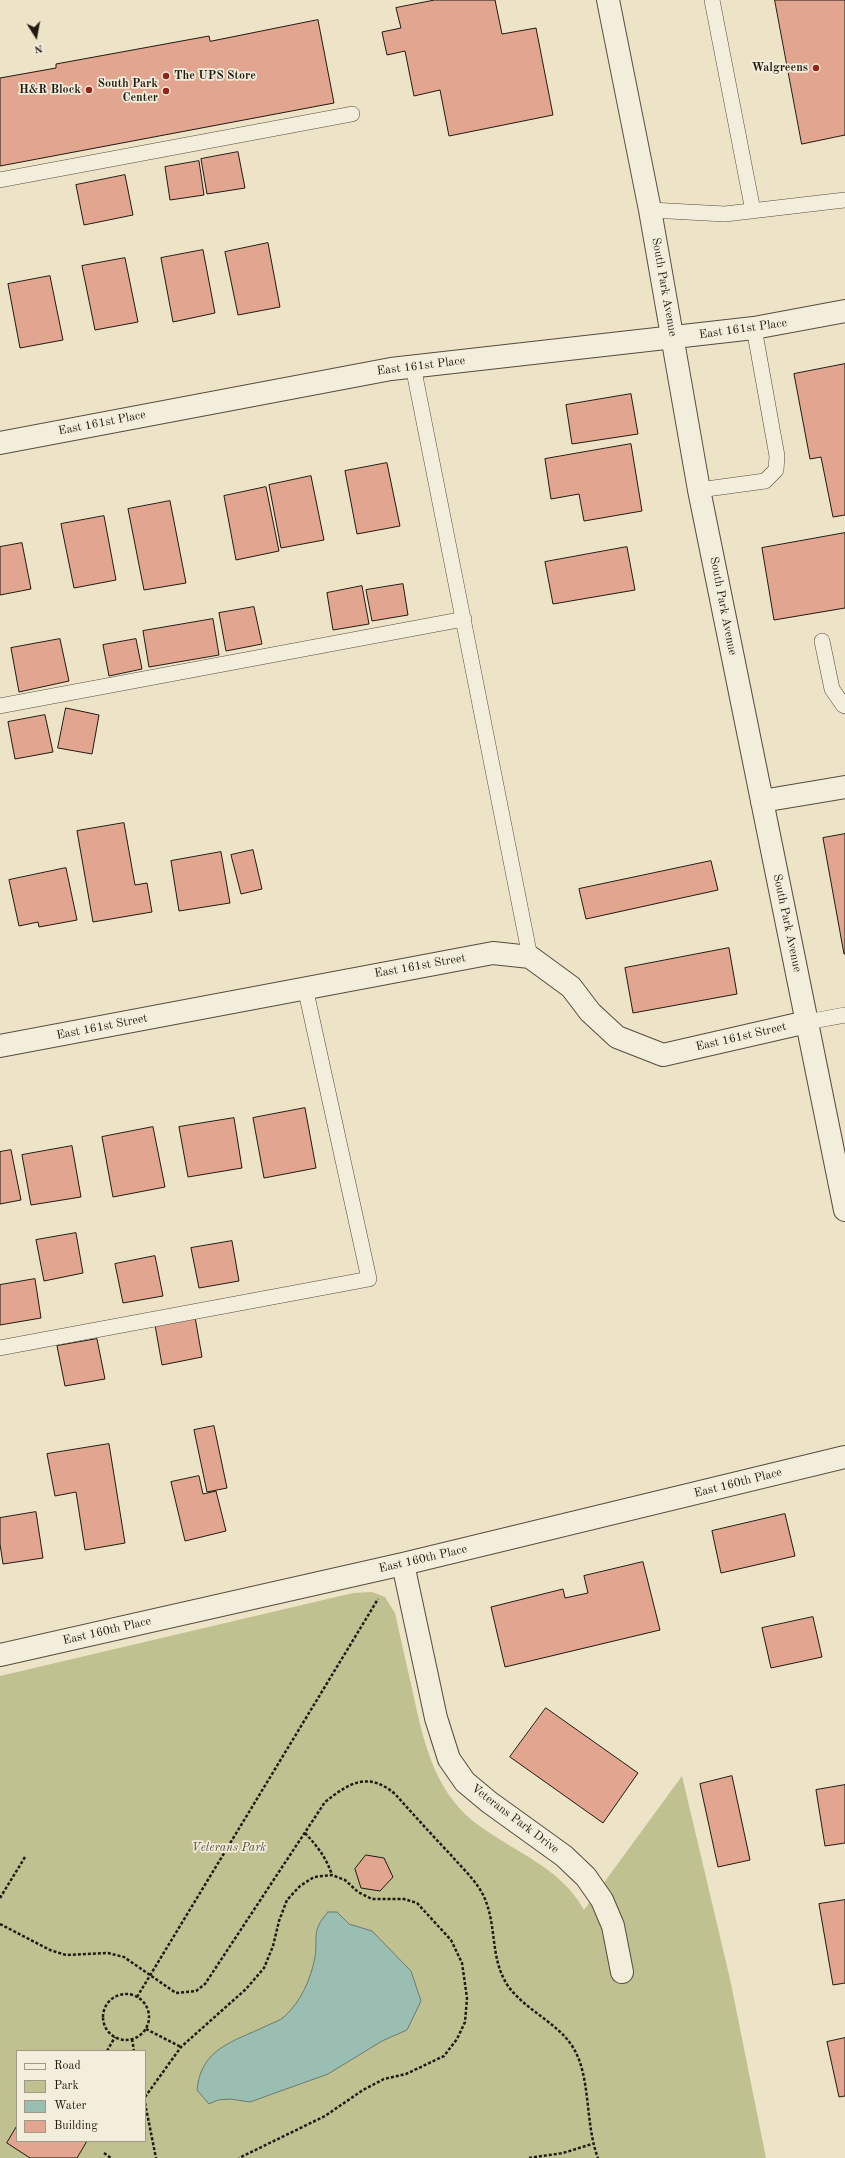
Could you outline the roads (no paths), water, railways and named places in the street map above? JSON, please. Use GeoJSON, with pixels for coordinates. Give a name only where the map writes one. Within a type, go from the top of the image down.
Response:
{"type":"FeatureCollection","features":[{"type":"Feature","properties":{"kind":"street","name":"South Park Avenue"},"geometry":{"type":"LineString","coordinates":[[608,0],[650,210],[699,490],[807,1022],[842,1177],[845,1210]]}},
{"type":"Feature","properties":{"kind":"street","name":"East 161st Place"},"geometry":{"type":"LineString","coordinates":[[0,442],[414,366],[754,328],[845,311]]}},
{"type":"Feature","properties":{"kind":"street"},"geometry":{"type":"LineString","coordinates":[[762,801],[845,787]]}},
{"type":"Feature","properties":{"kind":"street","name":"East 161st Street"},"geometry":{"type":"LineString","coordinates":[[0,1046],[492,953],[530,957],[571,987],[590,1012],[617,1037],[663,1055],[807,1022]]}},
{"type":"Feature","properties":{"kind":"street","name":"East 160th Place"},"geometry":{"type":"LineString","coordinates":[[0,1655],[403,1564],[845,1457]]}},
{"type":"Feature","properties":{"kind":"street","name":"Veterans Park Drive"},"geometry":{"type":"LineString","coordinates":[[403,1564],[436,1718],[449,1758],[471,1787],[489,1802],[564,1856],[586,1877],[602,1900],[613,1926],[622,1972]]}},
{"type":"Feature","properties":{"kind":"lane"},"geometry":{"type":"LineString","coordinates":[[712,0],[753,211]]}},
{"type":"Feature","properties":{"kind":"lane"},"geometry":{"type":"LineString","coordinates":[[0,180],[352,114]]}},
{"type":"Feature","properties":{"kind":"lane"},"geometry":{"type":"LineString","coordinates":[[650,210],[725,214],[845,200]]}},
{"type":"Feature","properties":{"kind":"lane"},"geometry":{"type":"LineString","coordinates":[[699,490],[765,481],[776,470],[777,456],[754,328]]}},
{"type":"Feature","properties":{"kind":"lane"},"geometry":{"type":"LineString","coordinates":[[414,366],[530,957]]}},
{"type":"Feature","properties":{"kind":"lane"},"geometry":{"type":"LineString","coordinates":[[0,706],[464,619]]}},
{"type":"Feature","properties":{"kind":"lane"},"geometry":{"type":"LineString","coordinates":[[822,641],[832,689],[842,705],[845,706]]}},
{"type":"Feature","properties":{"kind":"lane"},"geometry":{"type":"LineString","coordinates":[[0,1348],[369,1279],[305,988]]}},
{"type":"Feature","properties":{"kind":"lane"},"geometry":{"type":"LineString","coordinates":[[807,1022],[845,1015]]}},
{"type":"Feature","properties":{"kind":"water"},"geometry":{"type":"Polygon","coordinates":[[[328,1912],[337,1912],[349,1924],[372,1931],[411,1971],[421,2001],[407,2030],[382,2041],[328,2074],[250,2102],[230,2099],[218,2100],[209,2104],[197,2090],[200,2076],[205,2065],[221,2048],[278,2021],[283,2018],[296,2004],[311,1973],[316,1950],[317,1929],[328,1912]]]}},
{"type":"Feature","properties":{"kind":"place","name":"Walgreens"},"geometry":{"type":"Point","coordinates":[816,68]}},
{"type":"Feature","properties":{"kind":"place","name":"The UPS Store"},"geometry":{"type":"Point","coordinates":[166,76]}},
{"type":"Feature","properties":{"kind":"place","name":"H&R Block"},"geometry":{"type":"Point","coordinates":[89,90]}},
{"type":"Feature","properties":{"kind":"place","name":"South Park Center"},"geometry":{"type":"Point","coordinates":[166,91]}},
{"type":"Feature","properties":{"kind":"park label","name":"Veterans Park"},"geometry":{"type":"Point","coordinates":[229,1848]}}]}
